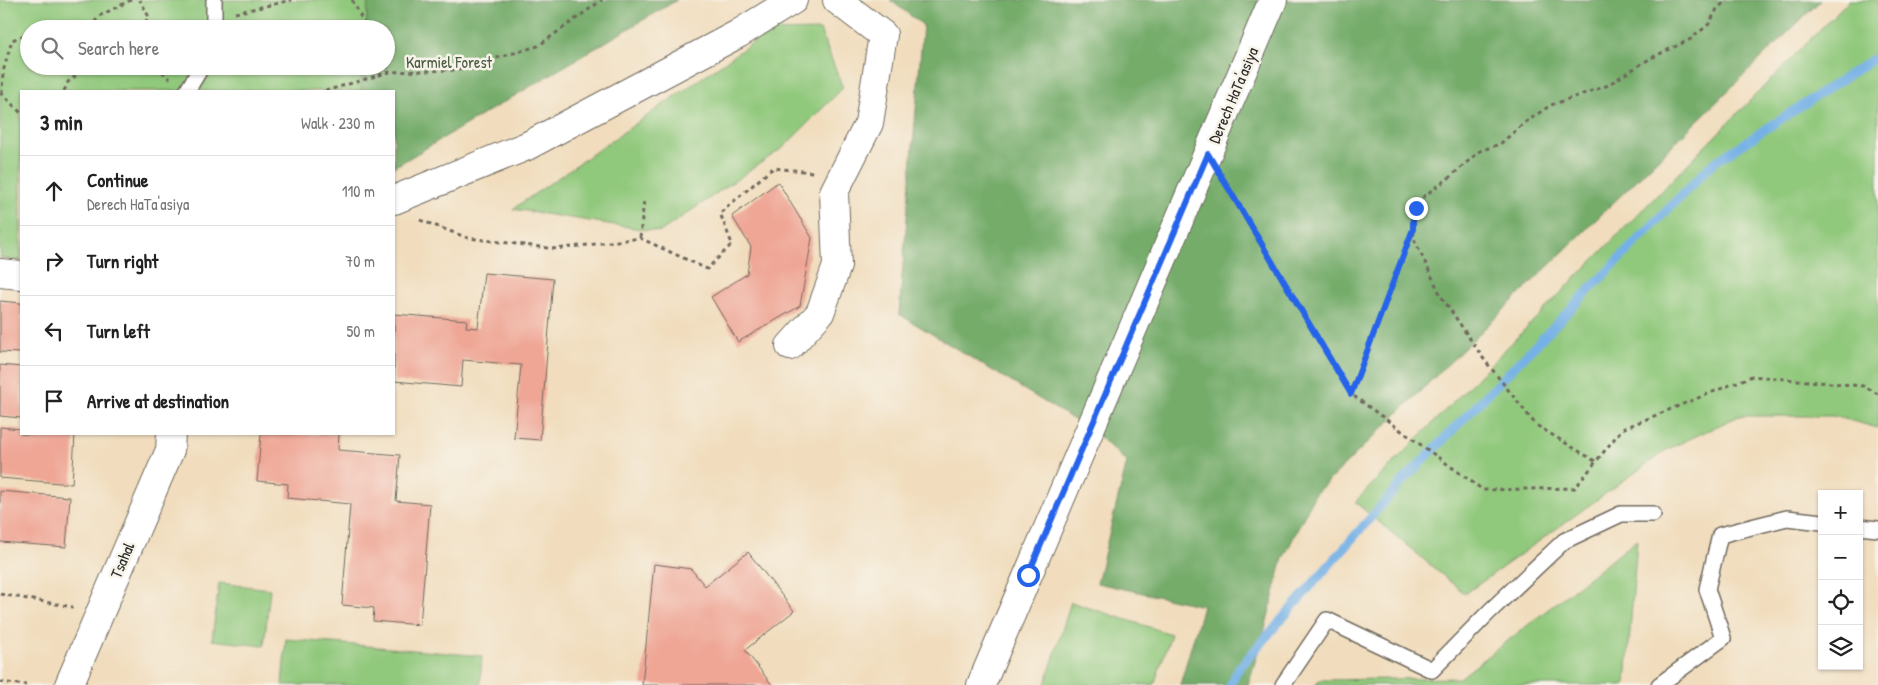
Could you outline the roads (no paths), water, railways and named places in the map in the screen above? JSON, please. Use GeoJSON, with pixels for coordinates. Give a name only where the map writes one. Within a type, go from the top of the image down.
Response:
{"type":"FeatureCollection","features":[{"type":"Feature","properties":{"kind":"street"},"geometry":{"type":"LineString","coordinates":[[403,208],[527,146],[738,34],[793,0]]}},
{"type":"Feature","properties":{"kind":"street"},"geometry":{"type":"LineString","coordinates":[[790,346],[820,313],[837,266],[834,192],[869,123],[883,35],[838,0]]}},
{"type":"Feature","properties":{"kind":"street","name":"Derech HaTa'asiya"},"geometry":{"type":"LineString","coordinates":[[980,685],[1273,0]]}},
{"type":"Feature","properties":{"kind":"street"},"geometry":{"type":"LineString","coordinates":[[0,273],[20,275]]}},
{"type":"Feature","properties":{"kind":"street","name":"Tsahal"},"geometry":{"type":"LineString","coordinates":[[69,685],[170,450],[171,435]]}},
{"type":"Feature","properties":{"kind":"street","name":"Derech HaTa'asiya"},"geometry":{"type":"LineString","coordinates":[[998,685],[1028,575]]}},
{"type":"Feature","properties":{"kind":"lane"},"geometry":{"type":"LineString","coordinates":[[214,0],[214,20]]}},
{"type":"Feature","properties":{"kind":"lane"},"geometry":{"type":"LineString","coordinates":[[188,90],[197,75]]}},
{"type":"Feature","properties":{"kind":"lane"},"geometry":{"type":"LineString","coordinates":[[1283,685],[1327,620],[1432,670],[1490,611],[1564,542],[1621,514],[1652,514]]}},
{"type":"Feature","properties":{"kind":"lane"},"geometry":{"type":"LineString","coordinates":[[1659,685],[1724,638],[1706,589],[1720,535],[1787,518],[1818,522]]}},
{"type":"Feature","properties":{"kind":"lane"},"geometry":{"type":"LineString","coordinates":[[1863,528],[1878,530]]}},
{"type":"Feature","properties":{"kind":"waterway"},"geometry":{"type":"LineString","coordinates":[[1230,685],[1239,668],[1401,483],[1712,164],[1878,56]]}},
{"type":"Feature","properties":{"kind":"park label","name":"Karmiel Forest"},"geometry":{"type":"Point","coordinates":[449,62]}}]}
